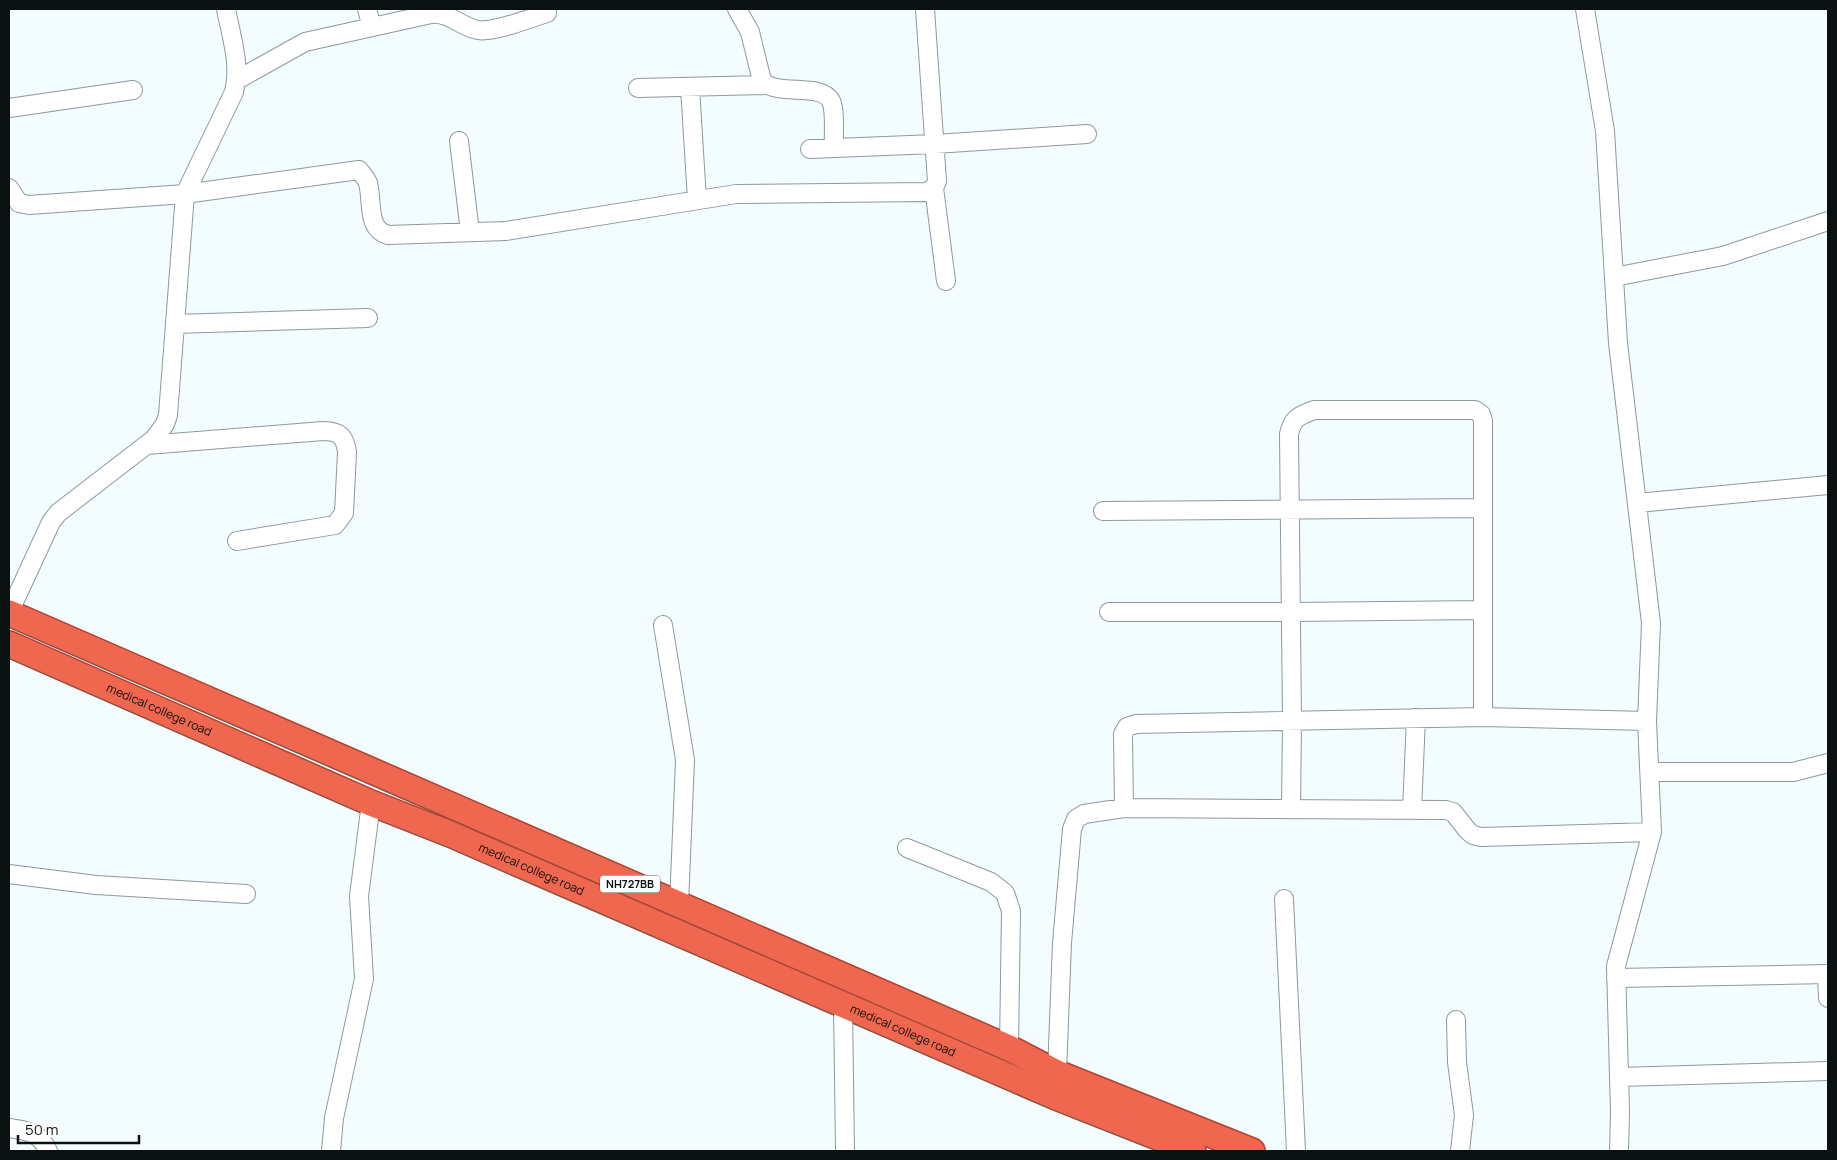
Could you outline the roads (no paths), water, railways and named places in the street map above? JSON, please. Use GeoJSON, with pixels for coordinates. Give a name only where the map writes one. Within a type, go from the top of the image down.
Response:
{"type":"FeatureCollection","features":[{"type":"Feature","properties":{"kind":"highway","name":"NH727BB"},"geometry":{"type":"LineString","coordinates":[[9,613],[1009,1048],[1057,1073],[1098,1102],[1252,1151]]}},
{"type":"Feature","properties":{"kind":"highway","name":"medical college road"},"geometry":{"type":"LineString","coordinates":[[9,644],[371,803],[450,834],[1056,1097],[1098,1102],[1193,1151]]}},
{"type":"Feature","properties":{"kind":"street"},"geometry":{"type":"LineString","coordinates":[[9,613],[50,522],[161,432],[168,415],[186,194],[234,92],[237,80],[237,69],[226,9]]}},
{"type":"Feature","properties":{"kind":"street"},"geometry":{"type":"LineString","coordinates":[[368,9],[372,27]]}},
{"type":"Feature","properties":{"kind":"street"},"geometry":{"type":"LineString","coordinates":[[737,9],[750,32],[762,81],[774,88],[820,92],[830,100],[834,148]]}},
{"type":"Feature","properties":{"kind":"street"},"geometry":{"type":"LineString","coordinates":[[924,9],[935,144],[937,181],[934,188],[946,281]]}},
{"type":"Feature","properties":{"kind":"street"},"geometry":{"type":"LineString","coordinates":[[1584,9],[1605,131],[1618,343],[1651,623],[1647,721],[1651,772],[1652,832],[1616,966],[1620,1151]]}},
{"type":"Feature","properties":{"kind":"street"},"geometry":{"type":"LineString","coordinates":[[237,80],[305,42],[444,11],[450,17],[470,28],[480,31],[490,30],[547,13]]}},
{"type":"Feature","properties":{"kind":"street"},"geometry":{"type":"LineString","coordinates":[[638,88],[767,85]]}},
{"type":"Feature","properties":{"kind":"street"},"geometry":{"type":"LineString","coordinates":[[690,87],[697,200]]}},
{"type":"Feature","properties":{"kind":"street"},"geometry":{"type":"LineString","coordinates":[[9,108],[133,90]]}},
{"type":"Feature","properties":{"kind":"street"},"geometry":{"type":"LineString","coordinates":[[810,149],[935,144],[1087,134]]}},
{"type":"Feature","properties":{"kind":"street"},"geometry":{"type":"LineString","coordinates":[[460,141],[470,232]]}},
{"type":"Feature","properties":{"kind":"street"},"geometry":{"type":"LineString","coordinates":[[9,188],[19,203],[29,205],[186,194],[359,170],[368,183],[374,226],[381,233],[388,234],[506,231],[746,193],[926,192],[934,188]]}},
{"type":"Feature","properties":{"kind":"street"},"geometry":{"type":"LineString","coordinates":[[1614,277],[1716,258],[1828,221]]}},
{"type":"Feature","properties":{"kind":"street"},"geometry":{"type":"LineString","coordinates":[[175,324],[368,318]]}},
{"type":"Feature","properties":{"kind":"street"},"geometry":{"type":"LineString","coordinates":[[1291,809],[1289,434],[1292,423],[1299,416],[1314,410],[1474,410],[1481,414],[1483,421],[1483,717]]}},
{"type":"Feature","properties":{"kind":"street"},"geometry":{"type":"LineString","coordinates":[[147,444],[323,431],[334,431],[341,434],[346,442],[348,452],[344,513],[335,525],[237,541]]}},
{"type":"Feature","properties":{"kind":"street"},"geometry":{"type":"LineString","coordinates":[[1637,503],[1828,484]]}},
{"type":"Feature","properties":{"kind":"street"},"geometry":{"type":"LineString","coordinates":[[1103,511],[1483,508]]}},
{"type":"Feature","properties":{"kind":"street"},"geometry":{"type":"LineString","coordinates":[[1108,612],[1483,610]]}},
{"type":"Feature","properties":{"kind":"street"},"geometry":{"type":"LineString","coordinates":[[664,625],[685,760],[679,905]]}},
{"type":"Feature","properties":{"kind":"street"},"geometry":{"type":"LineString","coordinates":[[1124,808],[1123,734],[1127,727],[1136,724],[1483,717],[1647,721]]}},
{"type":"Feature","properties":{"kind":"street"},"geometry":{"type":"LineString","coordinates":[[1412,810],[1416,718]]}},
{"type":"Feature","properties":{"kind":"street"},"geometry":{"type":"LineString","coordinates":[[1651,772],[1793,772],[1828,764]]}},
{"type":"Feature","properties":{"kind":"street"},"geometry":{"type":"LineString","coordinates":[[331,1151],[334,1118],[364,979],[359,896],[371,803]]}},
{"type":"Feature","properties":{"kind":"street"},"geometry":{"type":"LineString","coordinates":[[1057,1073],[1062,943],[1072,829],[1076,819],[1084,814],[1124,808],[1412,810],[1453,812],[1468,831],[1473,835],[1481,836],[1652,832]]}},
{"type":"Feature","properties":{"kind":"street"},"geometry":{"type":"LineString","coordinates":[[907,848],[992,882],[1005,893],[1011,911],[1009,1048]]}},
{"type":"Feature","properties":{"kind":"street"},"geometry":{"type":"LineString","coordinates":[[9,874],[96,885],[246,894]]}},
{"type":"Feature","properties":{"kind":"street"},"geometry":{"type":"LineString","coordinates":[[1284,899],[1296,1151]]}},
{"type":"Feature","properties":{"kind":"street"},"geometry":{"type":"LineString","coordinates":[[1616,978],[1828,974],[1828,998]]}},
{"type":"Feature","properties":{"kind":"street"},"geometry":{"type":"LineString","coordinates":[[843,1005],[845,1151]]}},
{"type":"Feature","properties":{"kind":"street"},"geometry":{"type":"LineString","coordinates":[[1456,1020],[1457,1067],[1464,1115],[1460,1151]]}},
{"type":"Feature","properties":{"kind":"street"},"geometry":{"type":"LineString","coordinates":[[1619,1077],[1828,1071]]}},
{"type":"Feature","properties":{"kind":"street"},"geometry":{"type":"LineString","coordinates":[[9,1128],[26,1130],[37,1136],[48,1151]]}}]}
